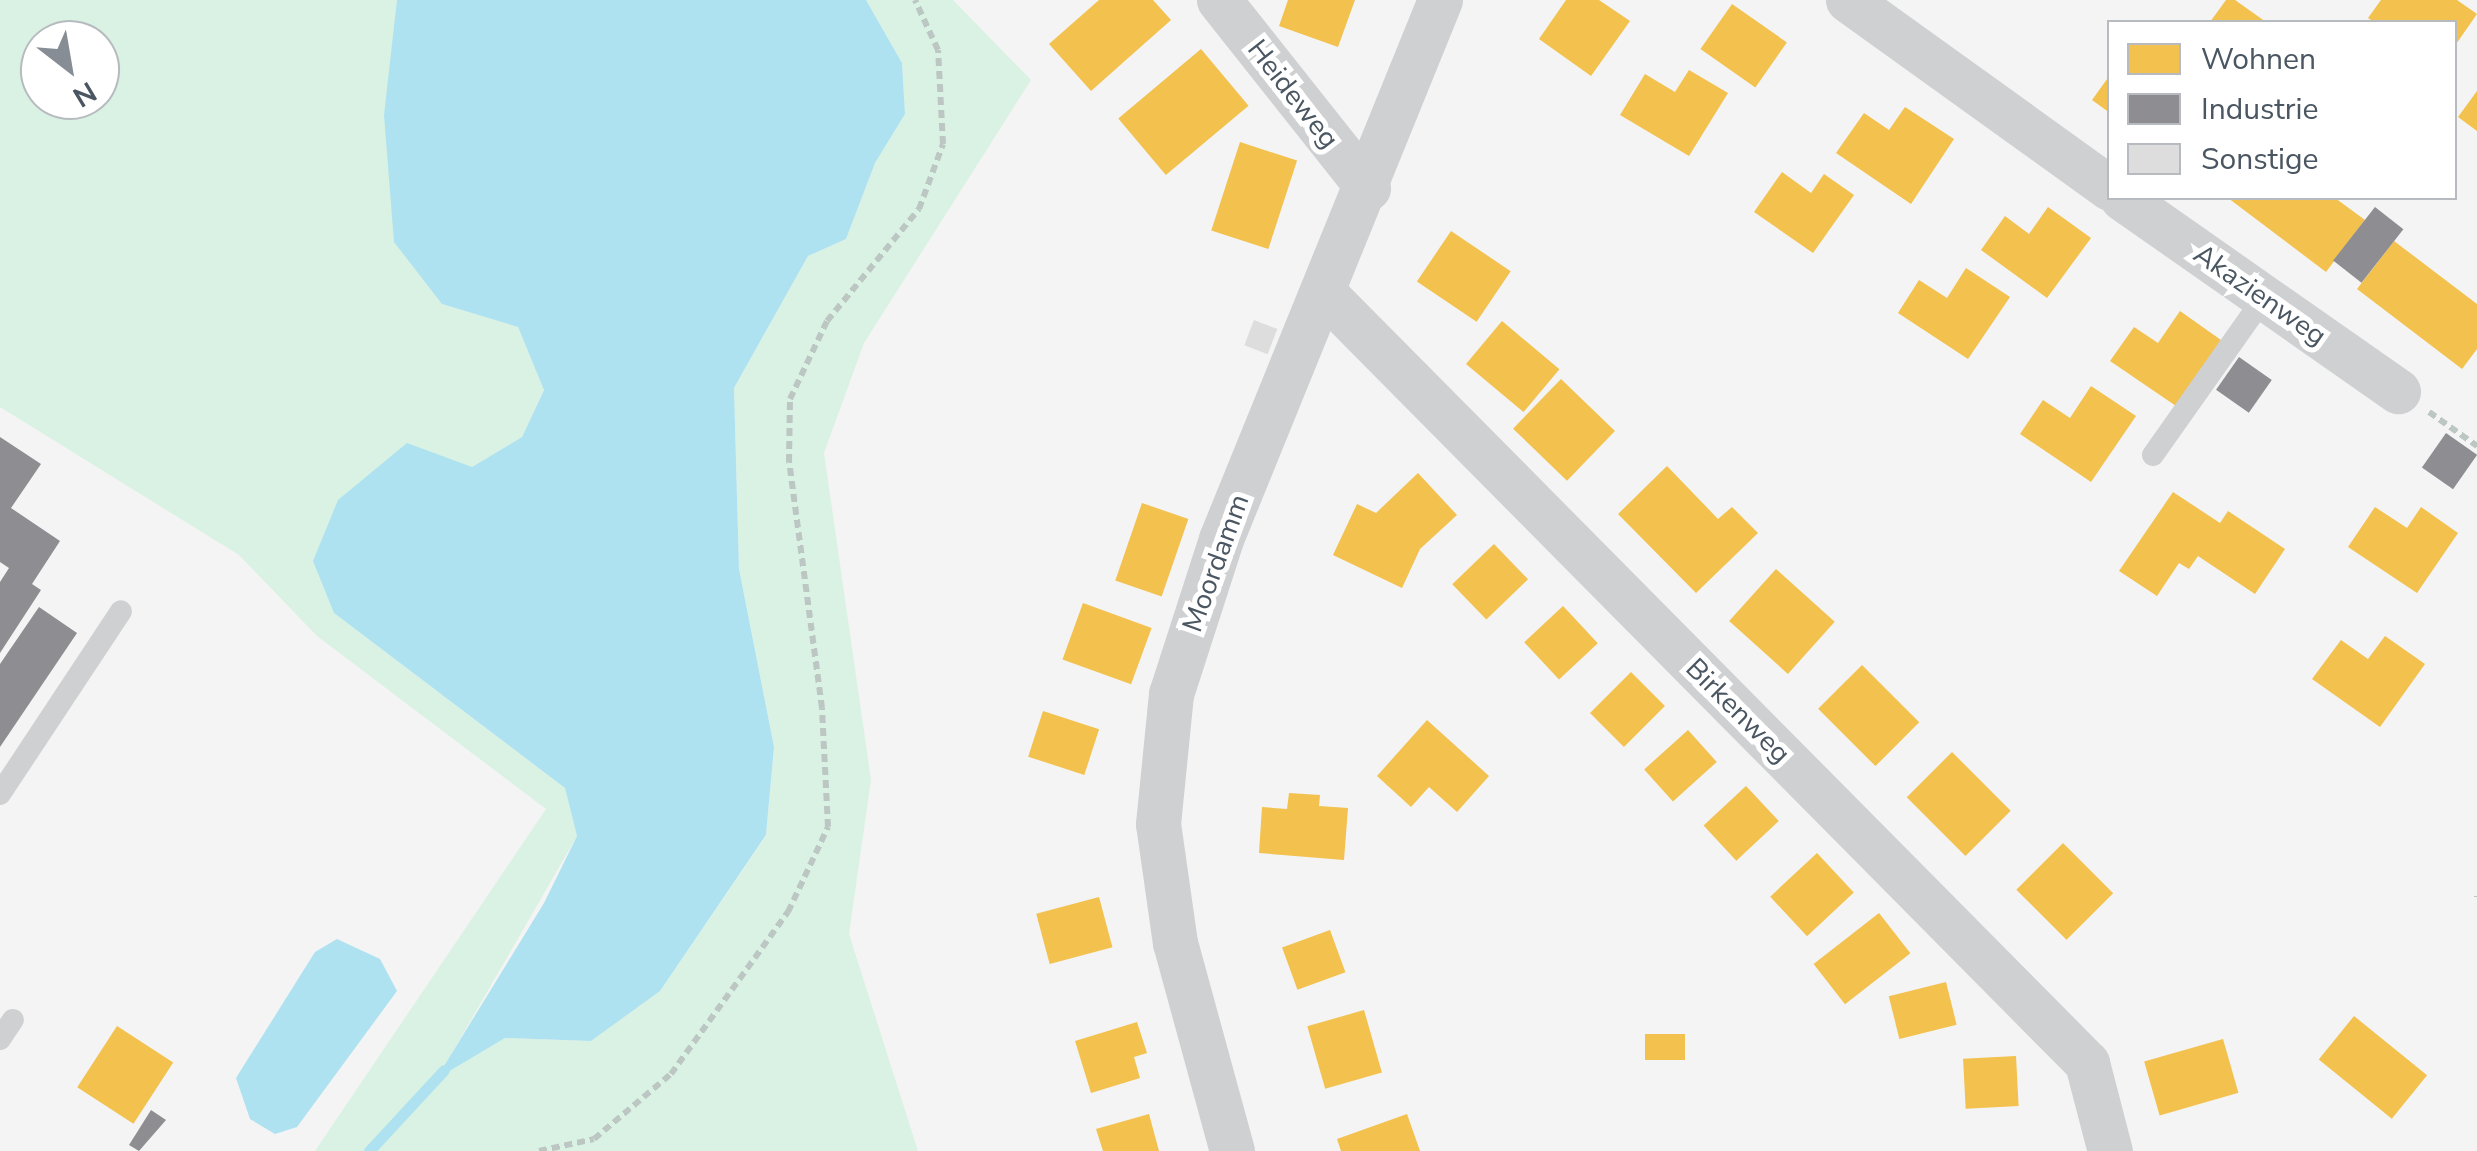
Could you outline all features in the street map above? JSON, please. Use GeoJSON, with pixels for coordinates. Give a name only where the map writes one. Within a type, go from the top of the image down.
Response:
{"type":"FeatureCollection","features":[{"type":"Feature","properties":{"kind":"street","name":"Heideweg"},"geometry":{"type":"LineString","coordinates":[[1219,0],[1368,188]]}},
{"type":"Feature","properties":{"kind":"street","name":"Moordamm"},"geometry":{"type":"LineString","coordinates":[[1232,1151],[1174,944],[1158,824],[1160,762],[1171,694],[1221,539],[1325,294],[1440,0]]}},
{"type":"Feature","properties":{"kind":"street"},"geometry":{"type":"LineString","coordinates":[[1848,0],[2107,186]]}},
{"type":"Feature","properties":{"kind":"street","name":"Akazienweg"},"geometry":{"type":"LineString","coordinates":[[2125,200],[2398,390]]}},
{"type":"Feature","properties":{"kind":"street","name":"Birkenweg"},"geometry":{"type":"LineString","coordinates":[[1325,294],[2074,1050],[2086,1064],[2110,1151]]}},
{"type":"Feature","properties":{"kind":"lane"},"geometry":{"type":"LineString","coordinates":[[2153,455],[2263,299]]}},
{"type":"Feature","properties":{"kind":"lane"},"geometry":{"type":"LineString","coordinates":[[0,794],[121,611]]}},
{"type":"Feature","properties":{"kind":"path"},"geometry":{"type":"LineString","coordinates":[[539,1151],[594,1139],[671,1074],[788,912],[828,826],[822,708],[789,462],[790,399],[827,322],[918,208],[943,144],[938,50],[916,0]]}},
{"type":"Feature","properties":{"kind":"path"},"geometry":{"type":"LineString","coordinates":[[2398,390],[2477,446]]}},
{"type":"Feature","properties":{"kind":"green space"},"geometry":{"type":"Polygon","coordinates":[[[0,0],[397,0],[395,34],[442,304],[518,327],[544,389],[522,437],[472,467],[334,613],[565,788],[577,836],[438,1077],[505,1038],[591,1041],[660,991],[766,836],[774,747],[739,569],[734,388],[808,256],[846,239],[875,163],[905,114],[902,63],[866,0],[953,0],[1031,80],[864,343],[824,453],[871,780],[849,934],[918,1151],[315,1151],[546,809],[317,636],[239,555],[0,407],[0,0]]]}},
{"type":"Feature","properties":{"kind":"water"},"geometry":{"type":"Polygon","coordinates":[[[397,0],[866,0],[902,63],[905,114],[875,163],[846,239],[808,256],[734,388],[739,569],[774,747],[766,835],[660,991],[591,1041],[505,1038],[436,1079],[544,903],[577,836],[565,788],[334,613],[313,561],[338,500],[407,443],[472,467],[522,437],[544,390],[518,327],[442,304],[394,242],[384,115],[397,0]]]}},
{"type":"Feature","properties":{"kind":"water"},"geometry":{"type":"Polygon","coordinates":[[[337,939],[380,959],[397,991],[297,1127],[275,1134],[250,1119],[236,1078],[315,952],[337,939]]]}},
{"type":"Feature","properties":{"kind":"building: Wohnen"},"geometry":{"type":"Polygon","coordinates":[[[1099,0],[1153,0],[1171,20],[1091,91],[1049,44],[1099,0]]]}},
{"type":"Feature","properties":{"kind":"building: Wohnen"},"geometry":{"type":"Polygon","coordinates":[[[1288,0],[1355,0],[1338,47],[1279,26],[1288,0]]]}},
{"type":"Feature","properties":{"kind":"building: Wohnen"},"geometry":{"type":"Polygon","coordinates":[[[1566,0],[1599,0],[1630,21],[1591,76],[1539,39],[1566,0]]]}},
{"type":"Feature","properties":{"kind":"building: Wohnen"},"geometry":{"type":"Polygon","coordinates":[[[2226,0],[2235,0],[2263,20],[2211,20],[2226,0]]]}},
{"type":"Feature","properties":{"kind":"building: Wohnen"},"geometry":{"type":"Polygon","coordinates":[[[2381,0],[2457,0],[2477,14],[2457,43],[2457,20],[2368,18],[2381,0]]]}},
{"type":"Feature","properties":{"kind":"building: Wohnen"},"geometry":{"type":"Polygon","coordinates":[[[1732,4],[1787,42],[1755,87],[1700,49],[1732,4]]]}},
{"type":"Feature","properties":{"kind":"building: Wohnen"},"geometry":{"type":"Polygon","coordinates":[[[1201,49],[1249,106],[1166,175],[1118,118],[1201,49]]]}},
{"type":"Feature","properties":{"kind":"building: Wohnen"},"geometry":{"type":"Polygon","coordinates":[[[1689,70],[1728,93],[1689,156],[1620,115],[1645,74],[1675,92],[1689,70]]]}},
{"type":"Feature","properties":{"kind":"building: Wohnen"},"geometry":{"type":"Polygon","coordinates":[[[2107,79],[2107,111],[2092,100],[2107,79]]]}},
{"type":"Feature","properties":{"kind":"building: Wohnen"},"geometry":{"type":"Polygon","coordinates":[[[2477,91],[2477,131],[2458,117],[2477,91]]]}},
{"type":"Feature","properties":{"kind":"building: Wohnen"},"geometry":{"type":"Polygon","coordinates":[[[1905,107],[1954,139],[1911,204],[1836,153],[1864,113],[1889,130],[1905,107]]]}},
{"type":"Feature","properties":{"kind":"building: Wohnen"},"geometry":{"type":"Polygon","coordinates":[[[1240,142],[1297,161],[1268,249],[1211,230],[1240,142]]]}},
{"type":"Feature","properties":{"kind":"building: Wohnen"},"geometry":{"type":"Polygon","coordinates":[[[1782,172],[1811,193],[1824,174],[1854,195],[1813,253],[1754,212],[1782,172]]]}},
{"type":"Feature","properties":{"kind":"building: Wohnen"},"geometry":{"type":"Polygon","coordinates":[[[2231,200],[2338,200],[2365,220],[2326,272],[2231,200]]]}},
{"type":"Feature","properties":{"kind":"building: Wohnen"},"geometry":{"type":"Polygon","coordinates":[[[2048,207],[2091,238],[2047,298],[1981,250],[2005,216],[2029,234],[2048,207]]]}},
{"type":"Feature","properties":{"kind":"building: Wohnen"},"geometry":{"type":"Polygon","coordinates":[[[1451,231],[1511,271],[1477,322],[1417,282],[1451,231]]]}},
{"type":"Feature","properties":{"kind":"building: Wohnen"},"geometry":{"type":"Polygon","coordinates":[[[2394,241],[2477,304],[2477,349],[2462,369],[2357,289],[2394,241]]]}},
{"type":"Feature","properties":{"kind":"building: Wohnen"},"geometry":{"type":"Polygon","coordinates":[[[1966,268],[2010,297],[1968,359],[1898,313],[1919,280],[1947,298],[1966,268]]]}},
{"type":"Feature","properties":{"kind":"building: Wohnen"},"geometry":{"type":"Polygon","coordinates":[[[2180,311],[2221,340],[2176,406],[2110,361],[2134,327],[2158,343],[2180,311]]]}},
{"type":"Feature","properties":{"kind":"building: Wohnen"},"geometry":{"type":"Polygon","coordinates":[[[1502,321],[1559,369],[1523,412],[1466,364],[1502,321]]]}},
{"type":"Feature","properties":{"kind":"building: Wohnen"},"geometry":{"type":"Polygon","coordinates":[[[1561,379],[1615,431],[1567,481],[1513,429],[1561,379]]]}},
{"type":"Feature","properties":{"kind":"building: Wohnen"},"geometry":{"type":"Polygon","coordinates":[[[2091,386],[2136,416],[2091,482],[2020,434],[2043,400],[2070,418],[2091,386]]]}},
{"type":"Feature","properties":{"kind":"building: Wohnen"},"geometry":{"type":"Polygon","coordinates":[[[1667,466],[1718,519],[1732,507],[1758,533],[1696,593],[1618,514],[1667,466]]]}},
{"type":"Feature","properties":{"kind":"building: Wohnen"},"geometry":{"type":"Polygon","coordinates":[[[1418,473],[1457,515],[1420,549],[1402,588],[1333,555],[1357,504],[1376,513],[1418,473]]]}},
{"type":"Feature","properties":{"kind":"building: Wohnen"},"geometry":{"type":"Polygon","coordinates":[[[2173,492],[2220,523],[2228,511],[2285,549],[2255,594],[2198,556],[2189,569],[2179,563],[2157,596],[2119,571],[2173,492]]]}},
{"type":"Feature","properties":{"kind":"building: Wohnen"},"geometry":{"type":"Polygon","coordinates":[[[1142,503],[1188,519],[1162,596],[1115,581],[1142,503]]]}},
{"type":"Feature","properties":{"kind":"building: Wohnen"},"geometry":{"type":"Polygon","coordinates":[[[2375,507],[2407,528],[2421,507],[2458,533],[2417,593],[2348,547],[2375,507]]]}},
{"type":"Feature","properties":{"kind":"building: Wohnen"},"geometry":{"type":"Polygon","coordinates":[[[1494,544],[1528,579],[1486,620],[1452,584],[1494,544]]]}},
{"type":"Feature","properties":{"kind":"building: Wohnen"},"geometry":{"type":"Polygon","coordinates":[[[1776,569],[1835,622],[1788,674],[1729,621],[1776,569]]]}},
{"type":"Feature","properties":{"kind":"building: Wohnen"},"geometry":{"type":"Polygon","coordinates":[[[1083,603],[1152,628],[1131,684],[1062,659],[1083,603]]]}},
{"type":"Feature","properties":{"kind":"building: Wohnen"},"geometry":{"type":"Polygon","coordinates":[[[1563,606],[1598,643],[1559,679],[1524,642],[1563,606]]]}},
{"type":"Feature","properties":{"kind":"building: Wohnen"},"geometry":{"type":"Polygon","coordinates":[[[2385,636],[2425,664],[2380,727],[2312,679],[2341,640],[2368,659],[2385,636]]]}},
{"type":"Feature","properties":{"kind":"building: Wohnen"},"geometry":{"type":"Polygon","coordinates":[[[1862,665],[1919,722],[1875,766],[1818,709],[1862,665]]]}},
{"type":"Feature","properties":{"kind":"building: Wohnen"},"geometry":{"type":"Polygon","coordinates":[[[1631,672],[1665,706],[1624,747],[1590,713],[1631,672]]]}},
{"type":"Feature","properties":{"kind":"building: Wohnen"},"geometry":{"type":"Polygon","coordinates":[[[1043,711],[1099,729],[1084,775],[1028,757],[1043,711]]]}},
{"type":"Feature","properties":{"kind":"building: Wohnen"},"geometry":{"type":"Polygon","coordinates":[[[1427,720],[1489,776],[1457,812],[1429,787],[1411,807],[1377,776],[1427,720]]]}},
{"type":"Feature","properties":{"kind":"building: Wohnen"},"geometry":{"type":"Polygon","coordinates":[[[1688,730],[1717,762],[1673,801],[1644,769],[1688,730]]]}},
{"type":"Feature","properties":{"kind":"building: Wohnen"},"geometry":{"type":"Polygon","coordinates":[[[1952,752],[2011,811],[1965,856],[1907,797],[1952,752]]]}},
{"type":"Feature","properties":{"kind":"building: Wohnen"},"geometry":{"type":"Polygon","coordinates":[[[1746,786],[1779,821],[1736,861],[1704,826],[1746,786]]]}},
{"type":"Feature","properties":{"kind":"building: Wohnen"},"geometry":{"type":"Polygon","coordinates":[[[1289,793],[1320,795],[1319,806],[1348,808],[1344,860],[1259,853],[1262,807],[1287,809],[1289,793]]]}},
{"type":"Feature","properties":{"kind":"building: Wohnen"},"geometry":{"type":"Polygon","coordinates":[[[2063,843],[2113,893],[2067,940],[2016,890],[2063,843]]]}},
{"type":"Feature","properties":{"kind":"building: Wohnen"},"geometry":{"type":"Polygon","coordinates":[[[1817,853],[1854,892],[1807,936],[1770,897],[1817,853]]]}},
{"type":"Feature","properties":{"kind":"building: Wohnen"},"geometry":{"type":"Polygon","coordinates":[[[1099,897],[1112,947],[1050,964],[1036,914],[1099,897]]]}},
{"type":"Feature","properties":{"kind":"building: Wohnen"},"geometry":{"type":"Polygon","coordinates":[[[1879,913],[1910,953],[1845,1004],[1814,964],[1879,913]]]}},
{"type":"Feature","properties":{"kind":"building: Wohnen"},"geometry":{"type":"Polygon","coordinates":[[[1330,930],[1345,972],[1297,990],[1282,947],[1330,930]]]}},
{"type":"Feature","properties":{"kind":"building: Wohnen"},"geometry":{"type":"Polygon","coordinates":[[[1946,982],[1957,1025],[1899,1039],[1889,996],[1946,982]]]}},
{"type":"Feature","properties":{"kind":"building: Wohnen"},"geometry":{"type":"Polygon","coordinates":[[[1364,1010],[1382,1072],[1325,1089],[1307,1026],[1364,1010]]]}},
{"type":"Feature","properties":{"kind":"building: Wohnen"},"geometry":{"type":"Polygon","coordinates":[[[2354,1016],[2427,1075],[2392,1119],[2319,1060],[2354,1016]]]}},
{"type":"Feature","properties":{"kind":"building: Wohnen"},"geometry":{"type":"Polygon","coordinates":[[[1137,1022],[1147,1053],[1134,1057],[1140,1078],[1091,1093],[1075,1041],[1137,1022]]]}},
{"type":"Feature","properties":{"kind":"building: Wohnen"},"geometry":{"type":"Polygon","coordinates":[[[117,1026],[173,1062],[133,1124],[77,1087],[117,1026]]]}},
{"type":"Feature","properties":{"kind":"building: Wohnen"},"geometry":{"type":"Polygon","coordinates":[[[1645,1034],[1685,1034],[1685,1060],[1645,1060],[1645,1034]]]}},
{"type":"Feature","properties":{"kind":"building: Wohnen"},"geometry":{"type":"Polygon","coordinates":[[[2223,1039],[2238,1093],[2160,1115],[2144,1062],[2223,1039]]]}},
{"type":"Feature","properties":{"kind":"building: Wohnen"},"geometry":{"type":"Polygon","coordinates":[[[2016,1056],[2019,1106],[1966,1109],[1963,1059],[2016,1056]]]}},
{"type":"Feature","properties":{"kind":"building: Wohnen"},"geometry":{"type":"Polygon","coordinates":[[[1149,1114],[1159,1151],[1103,1151],[1096,1129],[1149,1114]]]}},
{"type":"Feature","properties":{"kind":"building: Wohnen"},"geometry":{"type":"Polygon","coordinates":[[[1407,1114],[1420,1151],[1341,1151],[1337,1139],[1407,1114]]]}},
{"type":"Feature","properties":{"kind":"building: Industrie"},"geometry":{"type":"Polygon","coordinates":[[[2375,207],[2403,229],[2362,283],[2333,261],[2375,207]]]}},
{"type":"Feature","properties":{"kind":"building: Industrie"},"geometry":{"type":"Polygon","coordinates":[[[2239,357],[2272,380],[2249,413],[2216,390],[2239,357]]]}},
{"type":"Feature","properties":{"kind":"building: Industrie"},"geometry":{"type":"Polygon","coordinates":[[[2446,433],[2477,455],[2453,489],[2422,467],[2446,433]]]}},
{"type":"Feature","properties":{"kind":"building: Industrie"},"geometry":{"type":"Polygon","coordinates":[[[0,437],[41,464],[11,508],[60,541],[32,584],[41,590],[0,653],[0,582],[9,568],[0,562],[0,437]]]}},
{"type":"Feature","properties":{"kind":"building: Industrie"},"geometry":{"type":"Polygon","coordinates":[[[39,607],[77,633],[0,747],[0,664],[39,607]]]}},
{"type":"Feature","properties":{"kind":"building: Industrie"},"geometry":{"type":"Polygon","coordinates":[[[151,1110],[166,1120],[139,1151],[129,1145],[151,1110]]]}},
{"type":"Feature","properties":{"kind":"building: Sonstige"},"geometry":{"type":"Polygon","coordinates":[[[1254,320],[1277,329],[1268,354],[1244,345],[1254,320]]]}},
{"type":"Feature","properties":{"kind":"waterway"},"geometry":{"type":"LineString","coordinates":[[369,1151],[444,1070]]}}]}
